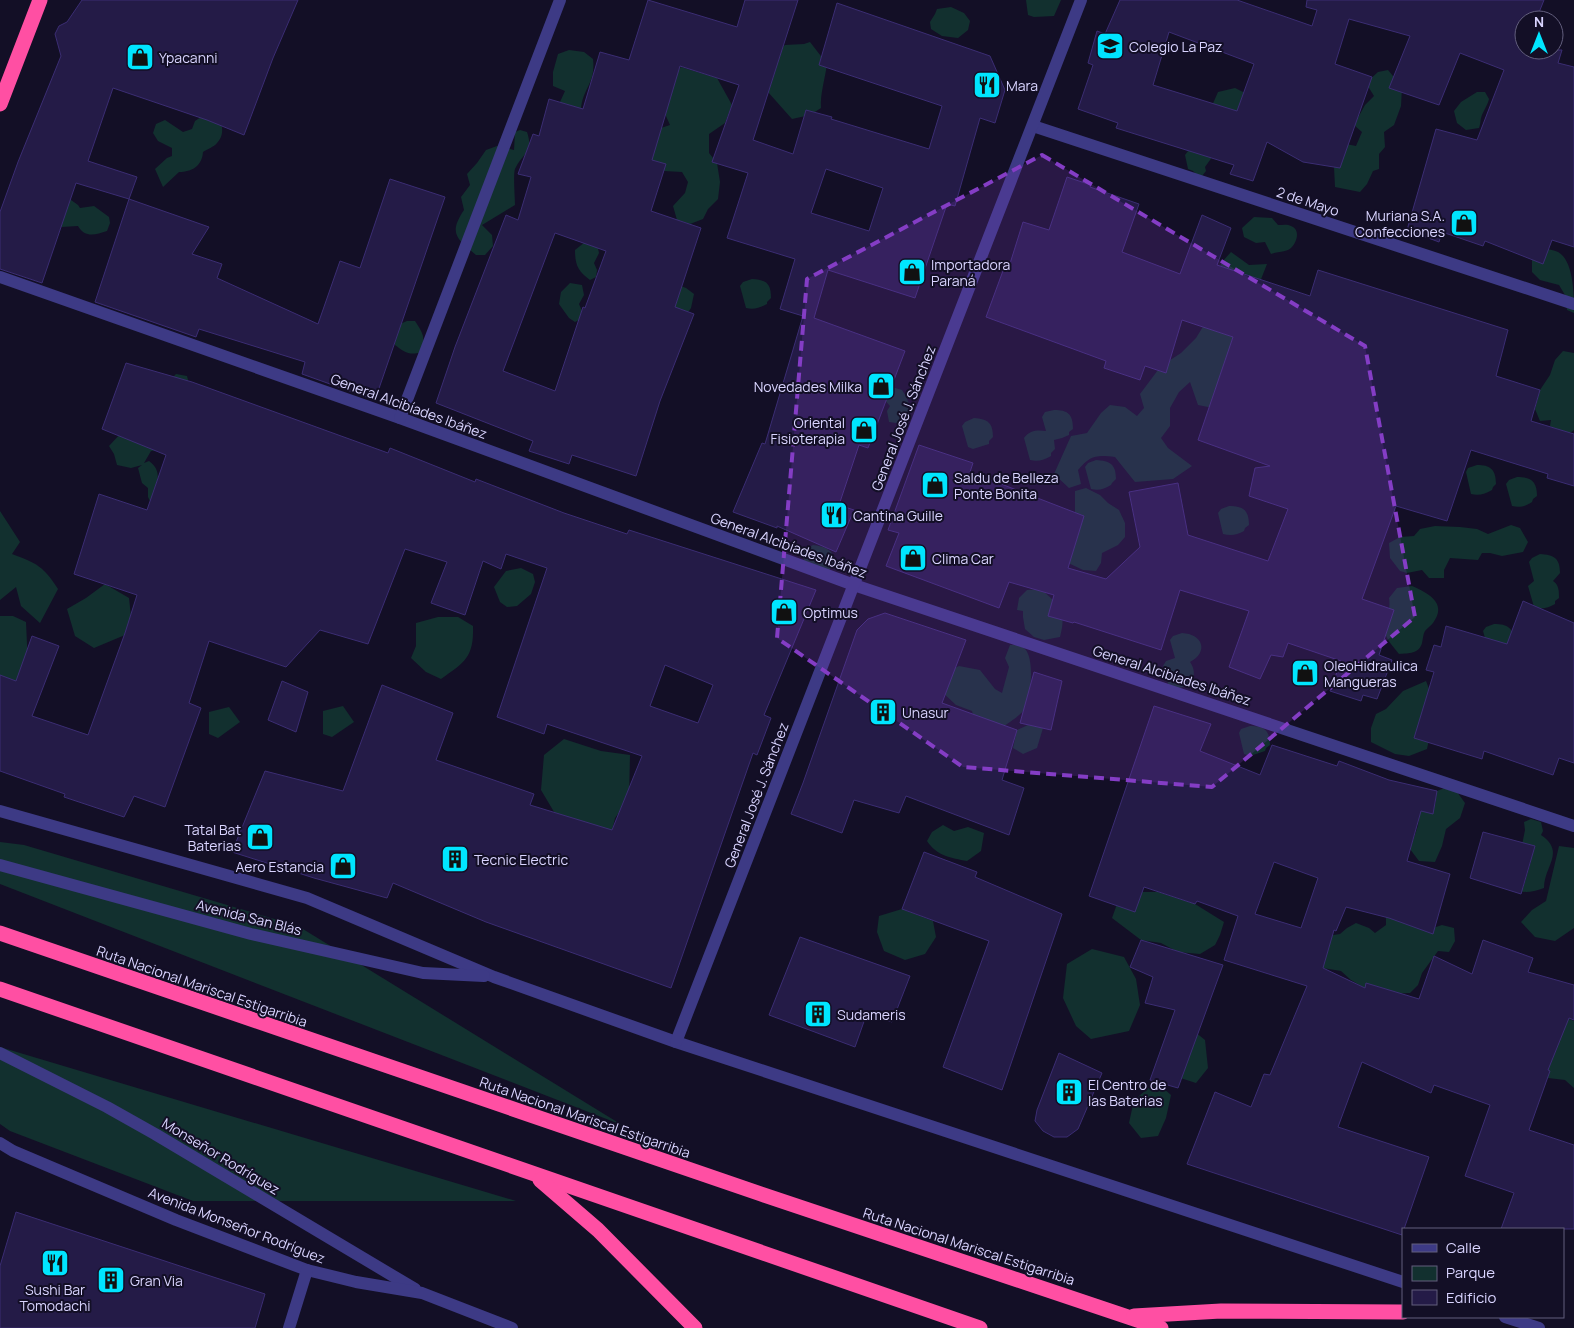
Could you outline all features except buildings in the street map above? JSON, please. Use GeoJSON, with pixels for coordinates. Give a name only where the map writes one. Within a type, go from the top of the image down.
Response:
{"type":"FeatureCollection","features":[{"type":"Feature","properties":{"kind":"highway"},"geometry":{"type":"LineString","coordinates":[[0,104],[40,0]]}},
{"type":"Feature","properties":{"kind":"highway","name":"Ruta Nacional Mariscal Estigarribia"},"geometry":{"type":"LineString","coordinates":[[0,933],[761,1194],[1161,1328]]}},
{"type":"Feature","properties":{"kind":"highway"},"geometry":{"type":"LineString","coordinates":[[0,989],[980,1328]]}},
{"type":"Feature","properties":{"kind":"highway"},"geometry":{"type":"LineString","coordinates":[[533,1174],[598,1230],[695,1328]]}},
{"type":"Feature","properties":{"kind":"highway"},"geometry":{"type":"LineString","coordinates":[[1127,1316],[1221,1311],[1402,1312]]}},
{"type":"Feature","properties":{"kind":"street"},"geometry":{"type":"LineString","coordinates":[[400,418],[560,0]]}},
{"type":"Feature","properties":{"kind":"street","name":"General José J. Sánchez"},"geometry":{"type":"LineString","coordinates":[[676,1042],[1081,0]]}},
{"type":"Feature","properties":{"kind":"street","name":"2 de Mayo"},"geometry":{"type":"LineString","coordinates":[[1033,126],[1574,304]]}},
{"type":"Feature","properties":{"kind":"street","name":"General Alcibíades Ibáñez"},"geometry":{"type":"LineString","coordinates":[[0,277],[400,418],[854,585],[1574,826]]}},
{"type":"Feature","properties":{"kind":"street"},"geometry":{"type":"LineString","coordinates":[[0,811],[307,898],[494,977],[676,1042],[1402,1282]]}},
{"type":"Feature","properties":{"kind":"street","name":"Avenida San Blás"},"geometry":{"type":"LineString","coordinates":[[0,866],[251,934],[394,967],[423,973],[494,977]]}},
{"type":"Feature","properties":{"kind":"street","name":"Monseñor Rodríguez"},"geometry":{"type":"LineString","coordinates":[[0,1053],[107,1107],[155,1134],[422,1294]]}},
{"type":"Feature","properties":{"kind":"street","name":"Avenida Monseñor Rodríguez"},"geometry":{"type":"LineString","coordinates":[[0,1143],[14,1151],[176,1220],[307,1270],[356,1282],[422,1294],[512,1328]]}},
{"type":"Feature","properties":{"kind":"street"},"geometry":{"type":"LineString","coordinates":[[289,1328],[307,1270]]}},
{"type":"Feature","properties":{"kind":"street"},"geometry":{"type":"LineString","coordinates":[[1508,1318],[1539,1328]]}},
{"type":"Feature","properties":{"kind":"highlighted area"},"geometry":{"type":"Polygon","coordinates":[[[1042,155],[1365,346],[1415,617],[1212,787],[963,767],[777,638],[807,279],[1042,155]]]}},
{"type":"Feature","properties":{"kind":"green space"},"geometry":{"type":"Polygon","coordinates":[[[1026,0],[1061,0],[1054,16],[1034,17],[1028,15],[1026,0]]]}},
{"type":"Feature","properties":{"kind":"green space"},"geometry":{"type":"Polygon","coordinates":[[[951,7],[964,13],[970,21],[968,30],[958,38],[942,36],[931,29],[930,22],[937,9],[951,7]]]}},
{"type":"Feature","properties":{"kind":"green space"},"geometry":{"type":"Polygon","coordinates":[[[810,42],[827,64],[821,108],[810,115],[792,119],[768,92],[771,58],[785,45],[810,42]]]}},
{"type":"Feature","properties":{"kind":"green space"},"geometry":{"type":"Polygon","coordinates":[[[569,50],[584,52],[593,59],[593,74],[581,110],[564,113],[560,102],[565,91],[553,86],[553,72],[558,54],[569,50]]]}},
{"type":"Feature","properties":{"kind":"green space"},"geometry":{"type":"Polygon","coordinates":[[[681,67],[717,78],[732,105],[725,123],[709,134],[709,153],[717,163],[720,182],[718,199],[708,209],[703,219],[690,224],[677,220],[673,206],[685,193],[688,182],[682,172],[664,171],[649,160],[661,128],[670,125],[662,107],[664,90],[681,67]]]}},
{"type":"Feature","properties":{"kind":"green space"},"geometry":{"type":"Polygon","coordinates":[[[1388,70],[1402,87],[1401,106],[1394,125],[1384,132],[1385,147],[1379,154],[1379,169],[1373,171],[1367,184],[1360,192],[1335,187],[1334,167],[1346,144],[1356,146],[1362,132],[1354,125],[1365,105],[1374,96],[1366,83],[1378,72],[1388,70]]]}},
{"type":"Feature","properties":{"kind":"green space"},"geometry":{"type":"Polygon","coordinates":[[[1235,88],[1251,96],[1247,119],[1211,108],[1218,92],[1235,88]]]}},
{"type":"Feature","properties":{"kind":"green space"},"geometry":{"type":"Polygon","coordinates":[[[1477,92],[1485,92],[1489,99],[1479,128],[1466,130],[1457,123],[1454,111],[1461,102],[1477,92]]]}},
{"type":"Feature","properties":{"kind":"green space"},"geometry":{"type":"Polygon","coordinates":[[[213,109],[222,126],[220,139],[214,146],[203,152],[201,161],[196,167],[188,171],[179,172],[163,187],[155,169],[172,156],[172,148],[158,141],[153,133],[156,124],[165,120],[183,132],[192,129],[195,121],[213,109]]]}},
{"type":"Feature","properties":{"kind":"green space"},"geometry":{"type":"Polygon","coordinates":[[[520,130],[527,132],[529,144],[528,149],[515,169],[515,205],[482,225],[492,235],[493,246],[485,255],[476,255],[464,245],[456,231],[456,225],[464,210],[461,197],[470,185],[467,174],[486,150],[497,146],[514,150],[515,132],[520,130]]]}},
{"type":"Feature","properties":{"kind":"green space"},"geometry":{"type":"Polygon","coordinates":[[[1192,146],[1215,153],[1205,167],[1206,171],[1202,176],[1188,169],[1185,155],[1192,146]]]}},
{"type":"Feature","properties":{"kind":"green space"},"geometry":{"type":"Polygon","coordinates":[[[71,200],[80,208],[94,206],[109,217],[110,223],[107,231],[98,234],[87,234],[78,226],[61,227],[55,212],[58,202],[71,200]]]}},
{"type":"Feature","properties":{"kind":"green space"},"geometry":{"type":"Polygon","coordinates":[[[1254,217],[1272,218],[1278,225],[1288,225],[1294,228],[1297,238],[1291,248],[1271,254],[1265,242],[1256,243],[1244,237],[1242,228],[1254,217]]]}},
{"type":"Feature","properties":{"kind":"green space"},"geometry":{"type":"Polygon","coordinates":[[[585,242],[597,244],[599,253],[594,263],[597,270],[596,277],[590,280],[580,271],[576,260],[575,250],[585,242]]]}},
{"type":"Feature","properties":{"kind":"green space"},"geometry":{"type":"Polygon","coordinates":[[[1543,248],[1558,252],[1567,263],[1572,279],[1574,313],[1567,310],[1565,295],[1559,285],[1540,280],[1532,272],[1532,258],[1543,248]]]}},
{"type":"Feature","properties":{"kind":"green space"},"geometry":{"type":"Polygon","coordinates":[[[1231,252],[1249,265],[1267,264],[1223,376],[1213,408],[1198,405],[1190,382],[1179,392],[1170,408],[1170,426],[1161,438],[1168,448],[1192,466],[1173,479],[1135,482],[1115,457],[1098,456],[1087,461],[1078,470],[1081,484],[1069,488],[1054,474],[1071,436],[1087,433],[1101,413],[1110,405],[1125,407],[1137,416],[1144,408],[1140,394],[1161,366],[1181,353],[1196,338],[1204,325],[1211,287],[1222,262],[1231,252]]]}},
{"type":"Feature","properties":{"kind":"green space"},"geometry":{"type":"Polygon","coordinates":[[[660,278],[686,288],[694,294],[691,308],[677,328],[660,278]]]}},
{"type":"Feature","properties":{"kind":"green space"},"geometry":{"type":"Polygon","coordinates":[[[752,279],[767,283],[771,298],[767,304],[752,309],[746,308],[740,286],[743,282],[752,279]]]}},
{"type":"Feature","properties":{"kind":"green space"},"geometry":{"type":"Polygon","coordinates":[[[570,283],[582,285],[584,295],[579,304],[582,311],[581,319],[575,322],[569,318],[559,304],[561,292],[570,283]]]}},
{"type":"Feature","properties":{"kind":"green space"},"geometry":{"type":"Polygon","coordinates":[[[407,321],[415,321],[422,332],[423,343],[421,352],[407,353],[395,345],[393,327],[407,321]]]}},
{"type":"Feature","properties":{"kind":"green space"},"geometry":{"type":"Polygon","coordinates":[[[1563,351],[1574,353],[1574,430],[1565,434],[1556,431],[1550,426],[1551,420],[1540,421],[1535,409],[1540,390],[1550,375],[1555,360],[1563,351]]]}},
{"type":"Feature","properties":{"kind":"green space"},"geometry":{"type":"Polygon","coordinates":[[[176,374],[187,376],[190,388],[157,450],[151,451],[144,463],[149,461],[154,465],[158,475],[151,503],[148,497],[148,488],[142,483],[138,468],[142,465],[131,468],[117,465],[114,454],[109,446],[176,374]]]}},
{"type":"Feature","properties":{"kind":"green space"},"geometry":{"type":"Polygon","coordinates":[[[883,387],[902,390],[910,409],[907,421],[889,422],[887,411],[890,406],[881,396],[883,387]]]}},
{"type":"Feature","properties":{"kind":"green space"},"geometry":{"type":"Polygon","coordinates":[[[1054,410],[1066,412],[1071,416],[1073,429],[1069,432],[1069,435],[1054,440],[1055,449],[1051,456],[1036,461],[1030,460],[1024,438],[1034,431],[1046,431],[1042,417],[1045,412],[1054,410]]]}},
{"type":"Feature","properties":{"kind":"green space"},"geometry":{"type":"Polygon","coordinates":[[[974,418],[983,419],[991,425],[993,437],[989,444],[973,449],[968,447],[962,426],[965,422],[974,418]]]}},
{"type":"Feature","properties":{"kind":"green space"},"geometry":{"type":"Polygon","coordinates":[[[1096,460],[1111,464],[1116,474],[1116,479],[1111,485],[1099,490],[1091,489],[1085,467],[1088,463],[1096,460]]]}},
{"type":"Feature","properties":{"kind":"green space"},"geometry":{"type":"Polygon","coordinates":[[[1477,465],[1489,467],[1493,471],[1496,484],[1492,490],[1477,495],[1471,494],[1466,472],[1468,468],[1477,465]]]}},
{"type":"Feature","properties":{"kind":"green space"},"geometry":{"type":"Polygon","coordinates":[[[1517,477],[1532,481],[1537,491],[1537,496],[1532,502],[1520,507],[1512,506],[1506,484],[1509,480],[1517,477]]]}},
{"type":"Feature","properties":{"kind":"green space"},"geometry":{"type":"Polygon","coordinates":[[[1086,488],[1100,495],[1119,510],[1125,523],[1125,537],[1118,545],[1102,553],[1101,563],[1096,571],[1083,570],[1062,560],[1075,519],[1075,491],[1086,488]]]}},
{"type":"Feature","properties":{"kind":"green space"},"geometry":{"type":"Polygon","coordinates":[[[1229,506],[1241,508],[1246,512],[1249,525],[1244,531],[1231,535],[1223,534],[1218,513],[1221,509],[1229,506]]]}},
{"type":"Feature","properties":{"kind":"green space"},"geometry":{"type":"Polygon","coordinates":[[[0,511],[20,542],[12,554],[28,560],[39,567],[58,589],[40,623],[21,606],[16,587],[0,600],[0,511]]]}},
{"type":"Feature","properties":{"kind":"green space"},"geometry":{"type":"Polygon","coordinates":[[[1511,525],[1520,528],[1528,542],[1523,552],[1502,556],[1482,553],[1478,560],[1450,558],[1444,570],[1444,578],[1429,578],[1422,570],[1407,573],[1400,571],[1390,558],[1389,543],[1400,537],[1414,536],[1420,529],[1435,526],[1460,527],[1477,529],[1488,534],[1511,525]]]}},
{"type":"Feature","properties":{"kind":"green space"},"geometry":{"type":"Polygon","coordinates":[[[813,545],[825,548],[833,555],[833,564],[829,571],[808,574],[802,553],[813,545]]]}},
{"type":"Feature","properties":{"kind":"green space"},"geometry":{"type":"Polygon","coordinates":[[[1540,554],[1552,556],[1559,564],[1560,573],[1553,581],[1558,586],[1559,598],[1555,601],[1555,604],[1537,608],[1534,607],[1528,586],[1534,581],[1529,562],[1540,554]]]}},
{"type":"Feature","properties":{"kind":"green space"},"geometry":{"type":"Polygon","coordinates":[[[521,568],[533,574],[535,582],[531,594],[517,606],[507,607],[500,602],[494,587],[506,571],[521,568]]]}},
{"type":"Feature","properties":{"kind":"green space"},"geometry":{"type":"Polygon","coordinates":[[[105,584],[129,598],[131,617],[125,635],[94,648],[75,636],[67,609],[105,584]]]}},
{"type":"Feature","properties":{"kind":"green space"},"geometry":{"type":"Polygon","coordinates":[[[1412,586],[1434,600],[1437,604],[1437,616],[1424,632],[1419,649],[1399,654],[1390,643],[1384,631],[1384,622],[1389,609],[1389,598],[1397,588],[1412,586]]]}},
{"type":"Feature","properties":{"kind":"green space"},"geometry":{"type":"Polygon","coordinates":[[[1041,589],[1053,600],[1062,615],[1063,621],[1060,637],[1044,640],[1034,637],[1025,629],[1023,611],[1017,610],[1019,598],[1027,590],[1041,589]]]}},
{"type":"Feature","properties":{"kind":"green space"},"geometry":{"type":"Polygon","coordinates":[[[0,616],[13,616],[26,622],[28,666],[24,686],[0,677],[0,616]]]}},
{"type":"Feature","properties":{"kind":"green space"},"geometry":{"type":"Polygon","coordinates":[[[438,617],[458,617],[473,626],[470,652],[462,663],[441,679],[426,672],[411,658],[416,646],[416,623],[438,617]]]}},
{"type":"Feature","properties":{"kind":"green space"},"geometry":{"type":"Polygon","coordinates":[[[1494,624],[1509,628],[1513,634],[1514,643],[1489,652],[1483,631],[1486,627],[1494,624]]]}},
{"type":"Feature","properties":{"kind":"green space"},"geometry":{"type":"Polygon","coordinates":[[[1182,633],[1189,634],[1199,640],[1201,649],[1196,658],[1190,662],[1194,673],[1190,682],[1186,686],[1169,687],[1163,666],[1166,661],[1175,658],[1170,640],[1173,636],[1182,633]]]}},
{"type":"Feature","properties":{"kind":"green space"},"geometry":{"type":"Polygon","coordinates":[[[1010,645],[1016,645],[1025,649],[1028,654],[1031,670],[1029,697],[1024,710],[999,730],[975,722],[972,711],[956,705],[941,691],[946,672],[959,666],[980,670],[995,689],[1002,693],[1009,667],[1005,658],[1010,645]]]}},
{"type":"Feature","properties":{"kind":"green space"},"geometry":{"type":"Polygon","coordinates":[[[1426,681],[1436,707],[1427,749],[1409,756],[1395,754],[1371,742],[1371,728],[1376,714],[1386,709],[1403,691],[1426,681]]]}},
{"type":"Feature","properties":{"kind":"green space"},"geometry":{"type":"Polygon","coordinates":[[[343,706],[354,722],[332,737],[323,734],[323,711],[343,706]]]}},
{"type":"Feature","properties":{"kind":"green space"},"geometry":{"type":"Polygon","coordinates":[[[229,707],[240,722],[218,738],[209,734],[209,712],[229,707]]]}},
{"type":"Feature","properties":{"kind":"green space"},"geometry":{"type":"Polygon","coordinates":[[[1028,725],[1043,728],[1037,748],[1023,754],[1013,748],[1017,730],[1028,725]]]}},
{"type":"Feature","properties":{"kind":"green space"},"geometry":{"type":"Polygon","coordinates":[[[1250,726],[1265,730],[1269,736],[1270,745],[1265,751],[1250,756],[1244,754],[1239,733],[1241,729],[1250,726]]]}},
{"type":"Feature","properties":{"kind":"green space"},"geometry":{"type":"Polygon","coordinates":[[[564,739],[601,751],[630,755],[629,798],[615,818],[612,830],[576,830],[563,827],[541,790],[544,755],[564,739]]]}},
{"type":"Feature","properties":{"kind":"green space"},"geometry":{"type":"Polygon","coordinates":[[[1452,785],[1465,803],[1460,818],[1446,829],[1442,846],[1435,862],[1419,861],[1410,849],[1418,826],[1420,811],[1435,805],[1437,791],[1452,785]]]}},
{"type":"Feature","properties":{"kind":"green space"},"geometry":{"type":"Polygon","coordinates":[[[1531,819],[1541,822],[1543,831],[1541,835],[1552,847],[1552,860],[1544,888],[1527,892],[1509,889],[1523,888],[1531,861],[1522,845],[1525,830],[1524,822],[1531,819]]]}},
{"type":"Feature","properties":{"kind":"green space"},"geometry":{"type":"Polygon","coordinates":[[[943,825],[954,831],[968,827],[984,833],[981,851],[967,861],[950,857],[935,850],[927,841],[932,832],[943,825]]]}},
{"type":"Feature","properties":{"kind":"green space"},"geometry":{"type":"Polygon","coordinates":[[[0,842],[24,845],[298,926],[622,1125],[0,884],[0,842]]]}},
{"type":"Feature","properties":{"kind":"green space"},"geometry":{"type":"Polygon","coordinates":[[[1559,846],[1574,848],[1574,928],[1555,941],[1535,937],[1521,922],[1532,910],[1546,901],[1559,846]]]}},
{"type":"Feature","properties":{"kind":"green space"},"geometry":{"type":"Polygon","coordinates":[[[1135,892],[1158,892],[1195,904],[1224,922],[1215,945],[1200,954],[1178,952],[1161,943],[1141,940],[1112,918],[1117,904],[1135,892]]]}},
{"type":"Feature","properties":{"kind":"green space"},"geometry":{"type":"Polygon","coordinates":[[[902,909],[933,921],[936,937],[925,954],[905,960],[884,951],[877,932],[879,916],[902,909]]]}},
{"type":"Feature","properties":{"kind":"green space"},"geometry":{"type":"Polygon","coordinates":[[[1386,917],[1406,919],[1430,929],[1442,925],[1454,928],[1455,941],[1449,952],[1438,951],[1422,973],[1418,985],[1410,993],[1393,993],[1378,987],[1366,989],[1341,971],[1323,968],[1327,936],[1340,934],[1356,923],[1369,928],[1375,933],[1386,925],[1386,917]]]}},
{"type":"Feature","properties":{"kind":"green space"},"geometry":{"type":"Polygon","coordinates":[[[1092,949],[1124,957],[1136,979],[1140,1005],[1129,1031],[1091,1039],[1076,1026],[1063,998],[1067,964],[1092,949]]]}},
{"type":"Feature","properties":{"kind":"green space"},"geometry":{"type":"Polygon","coordinates":[[[1569,1019],[1574,1021],[1574,1088],[1565,1080],[1531,1076],[1548,1029],[1569,1019]]]}},
{"type":"Feature","properties":{"kind":"green space"},"geometry":{"type":"Polygon","coordinates":[[[1195,1032],[1205,1040],[1208,1068],[1196,1083],[1171,1075],[1195,1032]]]}},
{"type":"Feature","properties":{"kind":"green space"},"geometry":{"type":"Polygon","coordinates":[[[0,1047],[516,1201],[193,1201],[10,1131],[0,1124],[0,1047]]]}},
{"type":"Feature","properties":{"kind":"green space"},"geometry":{"type":"Polygon","coordinates":[[[1156,1082],[1171,1095],[1166,1118],[1158,1136],[1141,1138],[1129,1123],[1134,1100],[1156,1082]]]}},
{"type":"Feature","properties":{"kind":"place","name":"Colegio La Paz"},"geometry":{"type":"Point","coordinates":[1110,46]}},
{"type":"Feature","properties":{"kind":"place","name":"Ypacanni"},"geometry":{"type":"Point","coordinates":[140,57]}},
{"type":"Feature","properties":{"kind":"place","name":"Mara"},"geometry":{"type":"Point","coordinates":[987,85]}},
{"type":"Feature","properties":{"kind":"place","name":"Muriana S.A. Confecciones"},"geometry":{"type":"Point","coordinates":[1464,223]}},
{"type":"Feature","properties":{"kind":"place","name":"Importadora Paraná"},"geometry":{"type":"Point","coordinates":[912,272]}},
{"type":"Feature","properties":{"kind":"place","name":"Novedades Milka"},"geometry":{"type":"Point","coordinates":[881,386]}},
{"type":"Feature","properties":{"kind":"place","name":"Oriental Fisioterapia"},"geometry":{"type":"Point","coordinates":[864,430]}},
{"type":"Feature","properties":{"kind":"place","name":"Saldu de Belleza Ponte Bonita"},"geometry":{"type":"Point","coordinates":[935,485]}},
{"type":"Feature","properties":{"kind":"place","name":"Cantina Guille"},"geometry":{"type":"Point","coordinates":[834,515]}},
{"type":"Feature","properties":{"kind":"place","name":"Clima Car"},"geometry":{"type":"Point","coordinates":[913,558]}},
{"type":"Feature","properties":{"kind":"place","name":"Optimus"},"geometry":{"type":"Point","coordinates":[784,612]}},
{"type":"Feature","properties":{"kind":"place","name":"OleoHidraulica Mangueras"},"geometry":{"type":"Point","coordinates":[1305,673]}},
{"type":"Feature","properties":{"kind":"place","name":"Unasur"},"geometry":{"type":"Point","coordinates":[883,712]}},
{"type":"Feature","properties":{"kind":"place","name":"Tatal Bat Baterias"},"geometry":{"type":"Point","coordinates":[260,837]}},
{"type":"Feature","properties":{"kind":"place","name":"Tecnic Electric"},"geometry":{"type":"Point","coordinates":[455,859]}},
{"type":"Feature","properties":{"kind":"place","name":"Aero Estancia"},"geometry":{"type":"Point","coordinates":[343,866]}},
{"type":"Feature","properties":{"kind":"place","name":"Sudameris"},"geometry":{"type":"Point","coordinates":[818,1014]}},
{"type":"Feature","properties":{"kind":"place","name":"El Centro de las Baterias"},"geometry":{"type":"Point","coordinates":[1069,1092]}},
{"type":"Feature","properties":{"kind":"place","name":"Sushi Bar Tomodachi"},"geometry":{"type":"Point","coordinates":[55,1263]}},
{"type":"Feature","properties":{"kind":"place","name":"Gran Via"},"geometry":{"type":"Point","coordinates":[111,1280]}}]}
